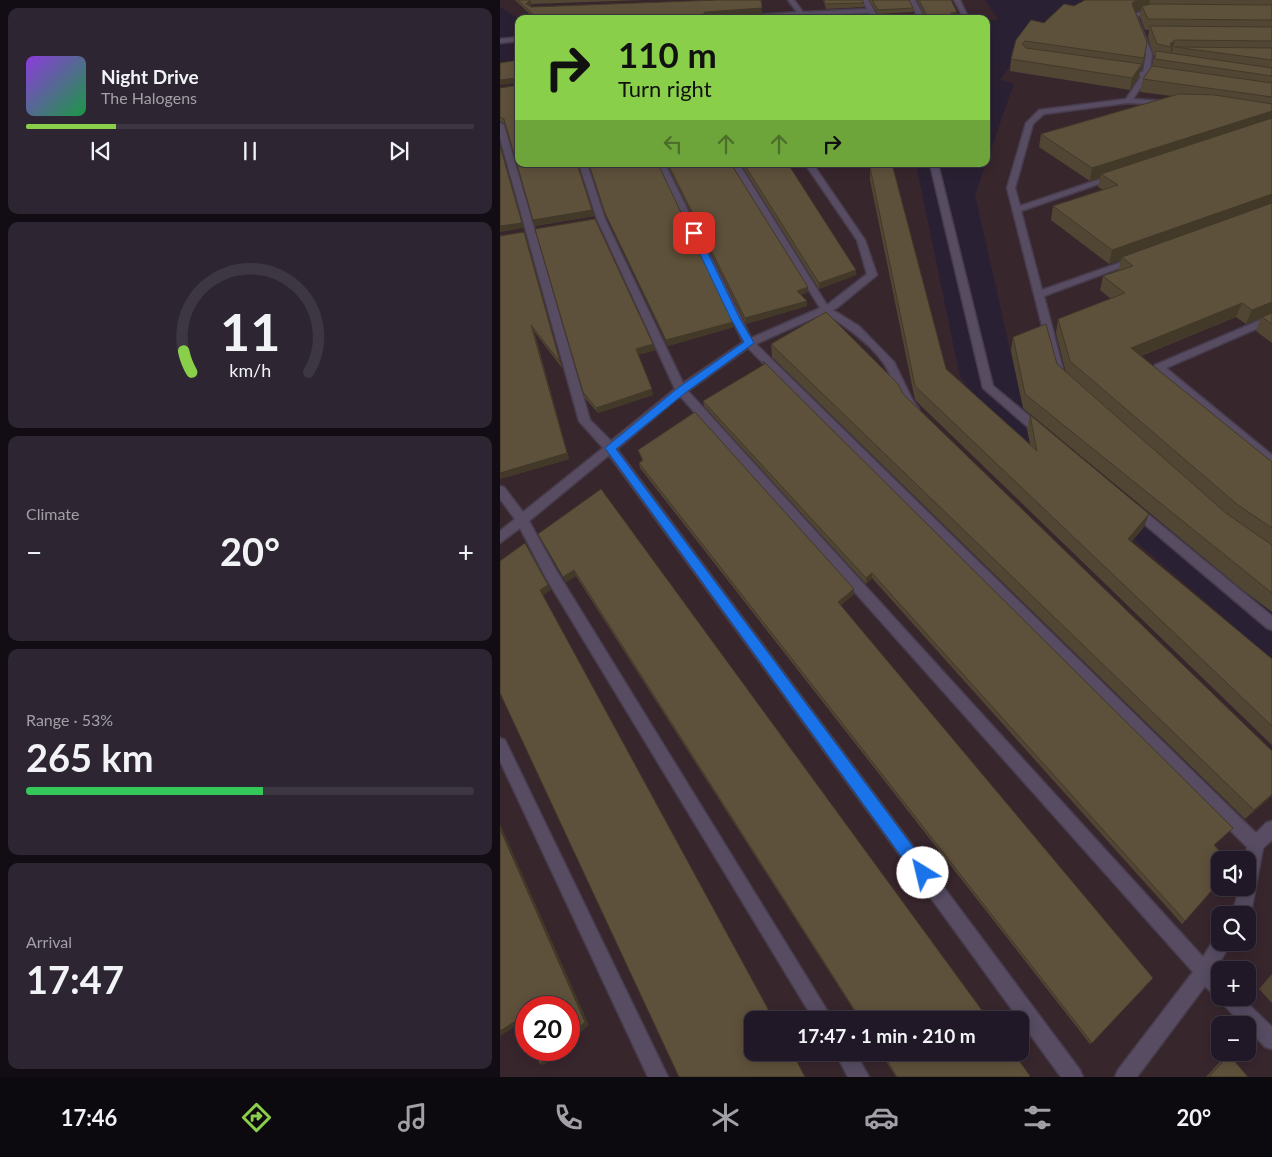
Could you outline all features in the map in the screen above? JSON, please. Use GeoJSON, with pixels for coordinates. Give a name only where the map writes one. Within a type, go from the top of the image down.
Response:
{"type":"FeatureCollection","features":[{"type":"Feature","properties":{"kind":"lane"},"geometry":{"type":"LineString","coordinates":[[791,0],[800,14]]}},
{"type":"Feature","properties":{"kind":"lane"},"geometry":{"type":"LineString","coordinates":[[865,0],[873,15]]}},
{"type":"Feature","properties":{"kind":"lane"},"geometry":{"type":"LineString","coordinates":[[912,0],[918,15]]}},
{"type":"Feature","properties":{"kind":"lane"},"geometry":{"type":"LineString","coordinates":[[957,0],[965,15]]}},
{"type":"Feature","properties":{"kind":"lane"},"geometry":{"type":"LineString","coordinates":[[782,15],[870,10]]}},
{"type":"Feature","properties":{"kind":"lane"},"geometry":{"type":"LineString","coordinates":[[1128,101],[1146,74],[1148,58],[1134,15],[1148,12],[1167,12]]}},
{"type":"Feature","properties":{"kind":"lane"},"geometry":{"type":"LineString","coordinates":[[1141,34],[1151,34]]}},
{"type":"Feature","properties":{"kind":"lane"},"geometry":{"type":"LineString","coordinates":[[500,41],[515,40]]}},
{"type":"Feature","properties":{"kind":"lane"},"geometry":{"type":"LineString","coordinates":[[1148,58],[1158,58]]}},
{"type":"Feature","properties":{"kind":"lane"},"geometry":{"type":"LineString","coordinates":[[1118,70],[1175,78]]}},
{"type":"Feature","properties":{"kind":"lane"},"geometry":{"type":"LineString","coordinates":[[1060,377],[1011,188],[1030,122],[1042,112],[1128,101],[1174,103]]}},
{"type":"Feature","properties":{"kind":"lane"},"geometry":{"type":"LineString","coordinates":[[500,125],[585,421],[610,448],[1073,1077]]}},
{"type":"Feature","properties":{"kind":"lane"},"geometry":{"type":"LineString","coordinates":[[584,167],[597,220],[681,390],[1211,980]]}},
{"type":"Feature","properties":{"kind":"lane"},"geometry":{"type":"LineString","coordinates":[[662,167],[749,343],[1256,844]]}},
{"type":"Feature","properties":{"kind":"lane"},"geometry":{"type":"LineString","coordinates":[[737,167],[826,309],[856,328],[890,364],[908,403],[922,416]]}},
{"type":"Feature","properties":{"kind":"lane"},"geometry":{"type":"LineString","coordinates":[[500,538],[681,390],[749,343],[835,305],[872,275],[860,240],[811,167]]}},
{"type":"Feature","properties":{"kind":"lane"},"geometry":{"type":"LineString","coordinates":[[935,167],[988,388],[1049,439]]}},
{"type":"Feature","properties":{"kind":"lane"},"geometry":{"type":"LineString","coordinates":[[1017,210],[1121,176]]}},
{"type":"Feature","properties":{"kind":"lane"},"geometry":{"type":"LineString","coordinates":[[1038,295],[1141,258]]}},
{"type":"Feature","properties":{"kind":"lane"},"geometry":{"type":"LineString","coordinates":[[1272,318],[1159,367],[1272,461]]}},
{"type":"Feature","properties":{"kind":"lane"},"geometry":{"type":"LineString","coordinates":[[500,490],[522,520],[551,574],[818,1011]]}},
{"type":"Feature","properties":{"kind":"lane"},"geometry":{"type":"LineString","coordinates":[[1126,503],[1272,624]]}},
{"type":"Feature","properties":{"kind":"lane"},"geometry":{"type":"LineString","coordinates":[[500,745],[658,1077]]}},
{"type":"Feature","properties":{"kind":"lane"},"geometry":{"type":"LineString","coordinates":[[1254,851],[1256,844],[1272,829]]}},
{"type":"Feature","properties":{"kind":"lane"},"geometry":{"type":"LineString","coordinates":[[1125,1077],[1204,973],[1217,951]]}},
{"type":"Feature","properties":{"kind":"lane"},"geometry":{"type":"LineString","coordinates":[[1237,1006],[1272,1040]]}},
{"type":"Feature","properties":{"kind":"lane"},"geometry":{"type":"LineString","coordinates":[[849,1061],[859,1077]]}},
{"type":"Feature","properties":{"kind":"shaded area"},"geometry":{"type":"Polygon","coordinates":[[[500,0],[985,0],[999,20],[990,20],[990,15],[515,16],[500,7],[500,0]]]}},
{"type":"Feature","properties":{"kind":"shaded area"},"geometry":{"type":"Polygon","coordinates":[[[1272,0],[1272,611],[1024,412],[975,195],[985,167],[990,167],[990,152],[1014,83],[1000,80],[1021,50],[1066,11],[1272,0]]]}},
{"type":"Feature","properties":{"kind":"shaded area"},"geometry":{"type":"Polygon","coordinates":[[[515,62],[515,167],[917,167],[960,377],[993,418],[1272,659],[1272,1077],[500,1077],[500,64],[515,62]]]}},
{"type":"Feature","properties":{"kind":"building"},"geometry":{"type":"Polygon","coordinates":[[[518,0],[530,0],[526,4],[531,7],[761,0],[762,8],[705,12],[704,15],[534,15],[518,0]]]}},
{"type":"Feature","properties":{"kind":"building"},"geometry":{"type":"Polygon","coordinates":[[[824,0],[862,0],[864,3],[825,4],[824,0]]]}},
{"type":"Feature","properties":{"kind":"building"},"geometry":{"type":"Polygon","coordinates":[[[872,0],[909,0],[913,8],[878,10],[872,0]]]}},
{"type":"Feature","properties":{"kind":"building"},"geometry":{"type":"Polygon","coordinates":[[[919,0],[951,0],[957,12],[951,13],[951,15],[926,15],[919,0]]]}},
{"type":"Feature","properties":{"kind":"building"},"geometry":{"type":"Polygon","coordinates":[[[1085,0],[1139,0],[1132,4],[1147,42],[1144,58],[1025,41],[1022,44],[1026,48],[1142,64],[1132,78],[1011,59],[1016,40],[1031,20],[1044,23],[1064,4],[1074,6],[1085,0]]]}},
{"type":"Feature","properties":{"kind":"building"},"geometry":{"type":"Polygon","coordinates":[[[1151,4],[1272,5],[1272,20],[1148,19],[1142,6],[1151,4]]]}},
{"type":"Feature","properties":{"kind":"building"},"geometry":{"type":"Polygon","coordinates":[[[1150,26],[1272,27],[1272,41],[1175,40],[1170,44],[1172,47],[1157,44],[1150,26]]]}},
{"type":"Feature","properties":{"kind":"building"},"geometry":{"type":"Polygon","coordinates":[[[1175,47],[1272,48],[1272,60],[1175,47]]]}},
{"type":"Feature","properties":{"kind":"building"},"geometry":{"type":"Polygon","coordinates":[[[1156,51],[1272,68],[1272,76],[1155,59],[1156,51]]]}},
{"type":"Feature","properties":{"kind":"building"},"geometry":{"type":"Polygon","coordinates":[[[515,61],[515,78],[500,80],[500,63],[515,61]]]}},
{"type":"Feature","properties":{"kind":"building"},"geometry":{"type":"Polygon","coordinates":[[[1152,66],[1272,83],[1272,97],[1143,79],[1152,66]]]}},
{"type":"Feature","properties":{"kind":"building"},"geometry":{"type":"Polygon","coordinates":[[[515,86],[515,157],[504,119],[500,117],[500,88],[515,86]]]}},
{"type":"Feature","properties":{"kind":"building"},"geometry":{"type":"Polygon","coordinates":[[[1179,94],[1215,95],[1272,104],[1272,111],[1092,168],[1041,134],[1179,94]]]}},
{"type":"Feature","properties":{"kind":"building"},"geometry":{"type":"Polygon","coordinates":[[[1272,118],[1272,194],[1112,250],[1053,206],[1118,185],[1101,174],[1272,118]]]}},
{"type":"Feature","properties":{"kind":"building"},"geometry":{"type":"Polygon","coordinates":[[[500,146],[522,223],[500,226],[500,146]]]}},
{"type":"Feature","properties":{"kind":"building"},"geometry":{"type":"Polygon","coordinates":[[[518,167],[578,167],[592,210],[533,220],[518,167]]]}},
{"type":"Feature","properties":{"kind":"building"},"geometry":{"type":"Polygon","coordinates":[[[590,167],[659,167],[733,322],[666,340],[605,213],[590,167]]]}},
{"type":"Feature","properties":{"kind":"building"},"geometry":{"type":"Polygon","coordinates":[[[670,167],[733,167],[808,287],[797,291],[807,301],[745,318],[670,167]]]}},
{"type":"Feature","properties":{"kind":"building"},"geometry":{"type":"Polygon","coordinates":[[[746,167],[790,167],[856,270],[819,283],[746,167]]]}},
{"type":"Feature","properties":{"kind":"building"},"geometry":{"type":"Polygon","coordinates":[[[870,167],[893,167],[946,369],[1037,451],[1030,415],[1149,514],[1128,539],[1272,659],[1272,726],[915,386],[870,167]]]}},
{"type":"Feature","properties":{"kind":"building"},"geometry":{"type":"Polygon","coordinates":[[[1272,203],[1272,302],[1252,310],[1242,303],[1131,348],[1272,462],[1272,528],[1238,505],[1070,361],[1058,319],[1125,293],[1103,276],[1133,266],[1122,257],[1272,203]]]}},
{"type":"Feature","properties":{"kind":"building"},"geometry":{"type":"Polygon","coordinates":[[[595,219],[653,344],[636,349],[652,389],[596,408],[583,392],[535,229],[595,219]]]}},
{"type":"Feature","properties":{"kind":"building"},"geometry":{"type":"Polygon","coordinates":[[[524,232],[560,362],[531,325],[567,453],[500,473],[500,236],[524,232]]]}},
{"type":"Feature","properties":{"kind":"building"},"geometry":{"type":"Polygon","coordinates":[[[826,312],[898,384],[903,394],[1272,751],[1272,794],[1254,810],[771,344],[826,312]]]}},
{"type":"Feature","properties":{"kind":"building"},"geometry":{"type":"Polygon","coordinates":[[[1272,313],[1272,324],[1262,317],[1272,313]]]}},
{"type":"Feature","properties":{"kind":"building"},"geometry":{"type":"Polygon","coordinates":[[[1046,324],[1057,364],[1227,514],[1272,545],[1272,593],[1025,394],[1013,337],[1046,324]]]}},
{"type":"Feature","properties":{"kind":"building"},"geometry":{"type":"Polygon","coordinates":[[[763,361],[1233,828],[1214,845],[1220,851],[1211,851],[1211,891],[1185,921],[872,573],[866,578],[703,401],[765,364],[763,361]]]}},
{"type":"Feature","properties":{"kind":"building"},"geometry":{"type":"Polygon","coordinates":[[[695,412],[854,589],[838,602],[1153,978],[1092,1043],[639,463],[643,460],[638,450],[695,412]]]}},
{"type":"Feature","properties":{"kind":"building"},"geometry":{"type":"Polygon","coordinates":[[[601,489],[982,1011],[855,1011],[574,570],[563,577],[538,534],[601,489]]]}},
{"type":"Feature","properties":{"kind":"building"},"geometry":{"type":"Polygon","coordinates":[[[525,543],[548,585],[540,590],[769,1011],[744,1011],[744,1061],[797,1061],[805,1077],[679,1077],[500,693],[500,561],[525,543]]]}},
{"type":"Feature","properties":{"kind":"building"},"geometry":{"type":"Polygon","coordinates":[[[500,829],[574,996],[515,996],[515,1022],[500,1031],[500,829]]]}},
{"type":"Feature","properties":{"kind":"building"},"geometry":{"type":"Polygon","coordinates":[[[580,1011],[585,1022],[580,1027],[580,1011]]]}},
{"type":"Feature","properties":{"kind":"building"},"geometry":{"type":"Polygon","coordinates":[[[887,1061],[1019,1061],[1030,1076],[1029,1077],[897,1077],[887,1061]]]}},
{"type":"Feature","properties":{"kind":"building"},"geometry":{"type":"Polygon","coordinates":[[[1224,1061],[1234,1061],[1248,1077],[1209,1077],[1224,1061]]]}},
{"type":"Feature","properties":{"kind":"route"},"geometry":{"type":"LineString","coordinates":[[694,233],[749,343],[681,390],[610,448],[923,873]]}}]}
